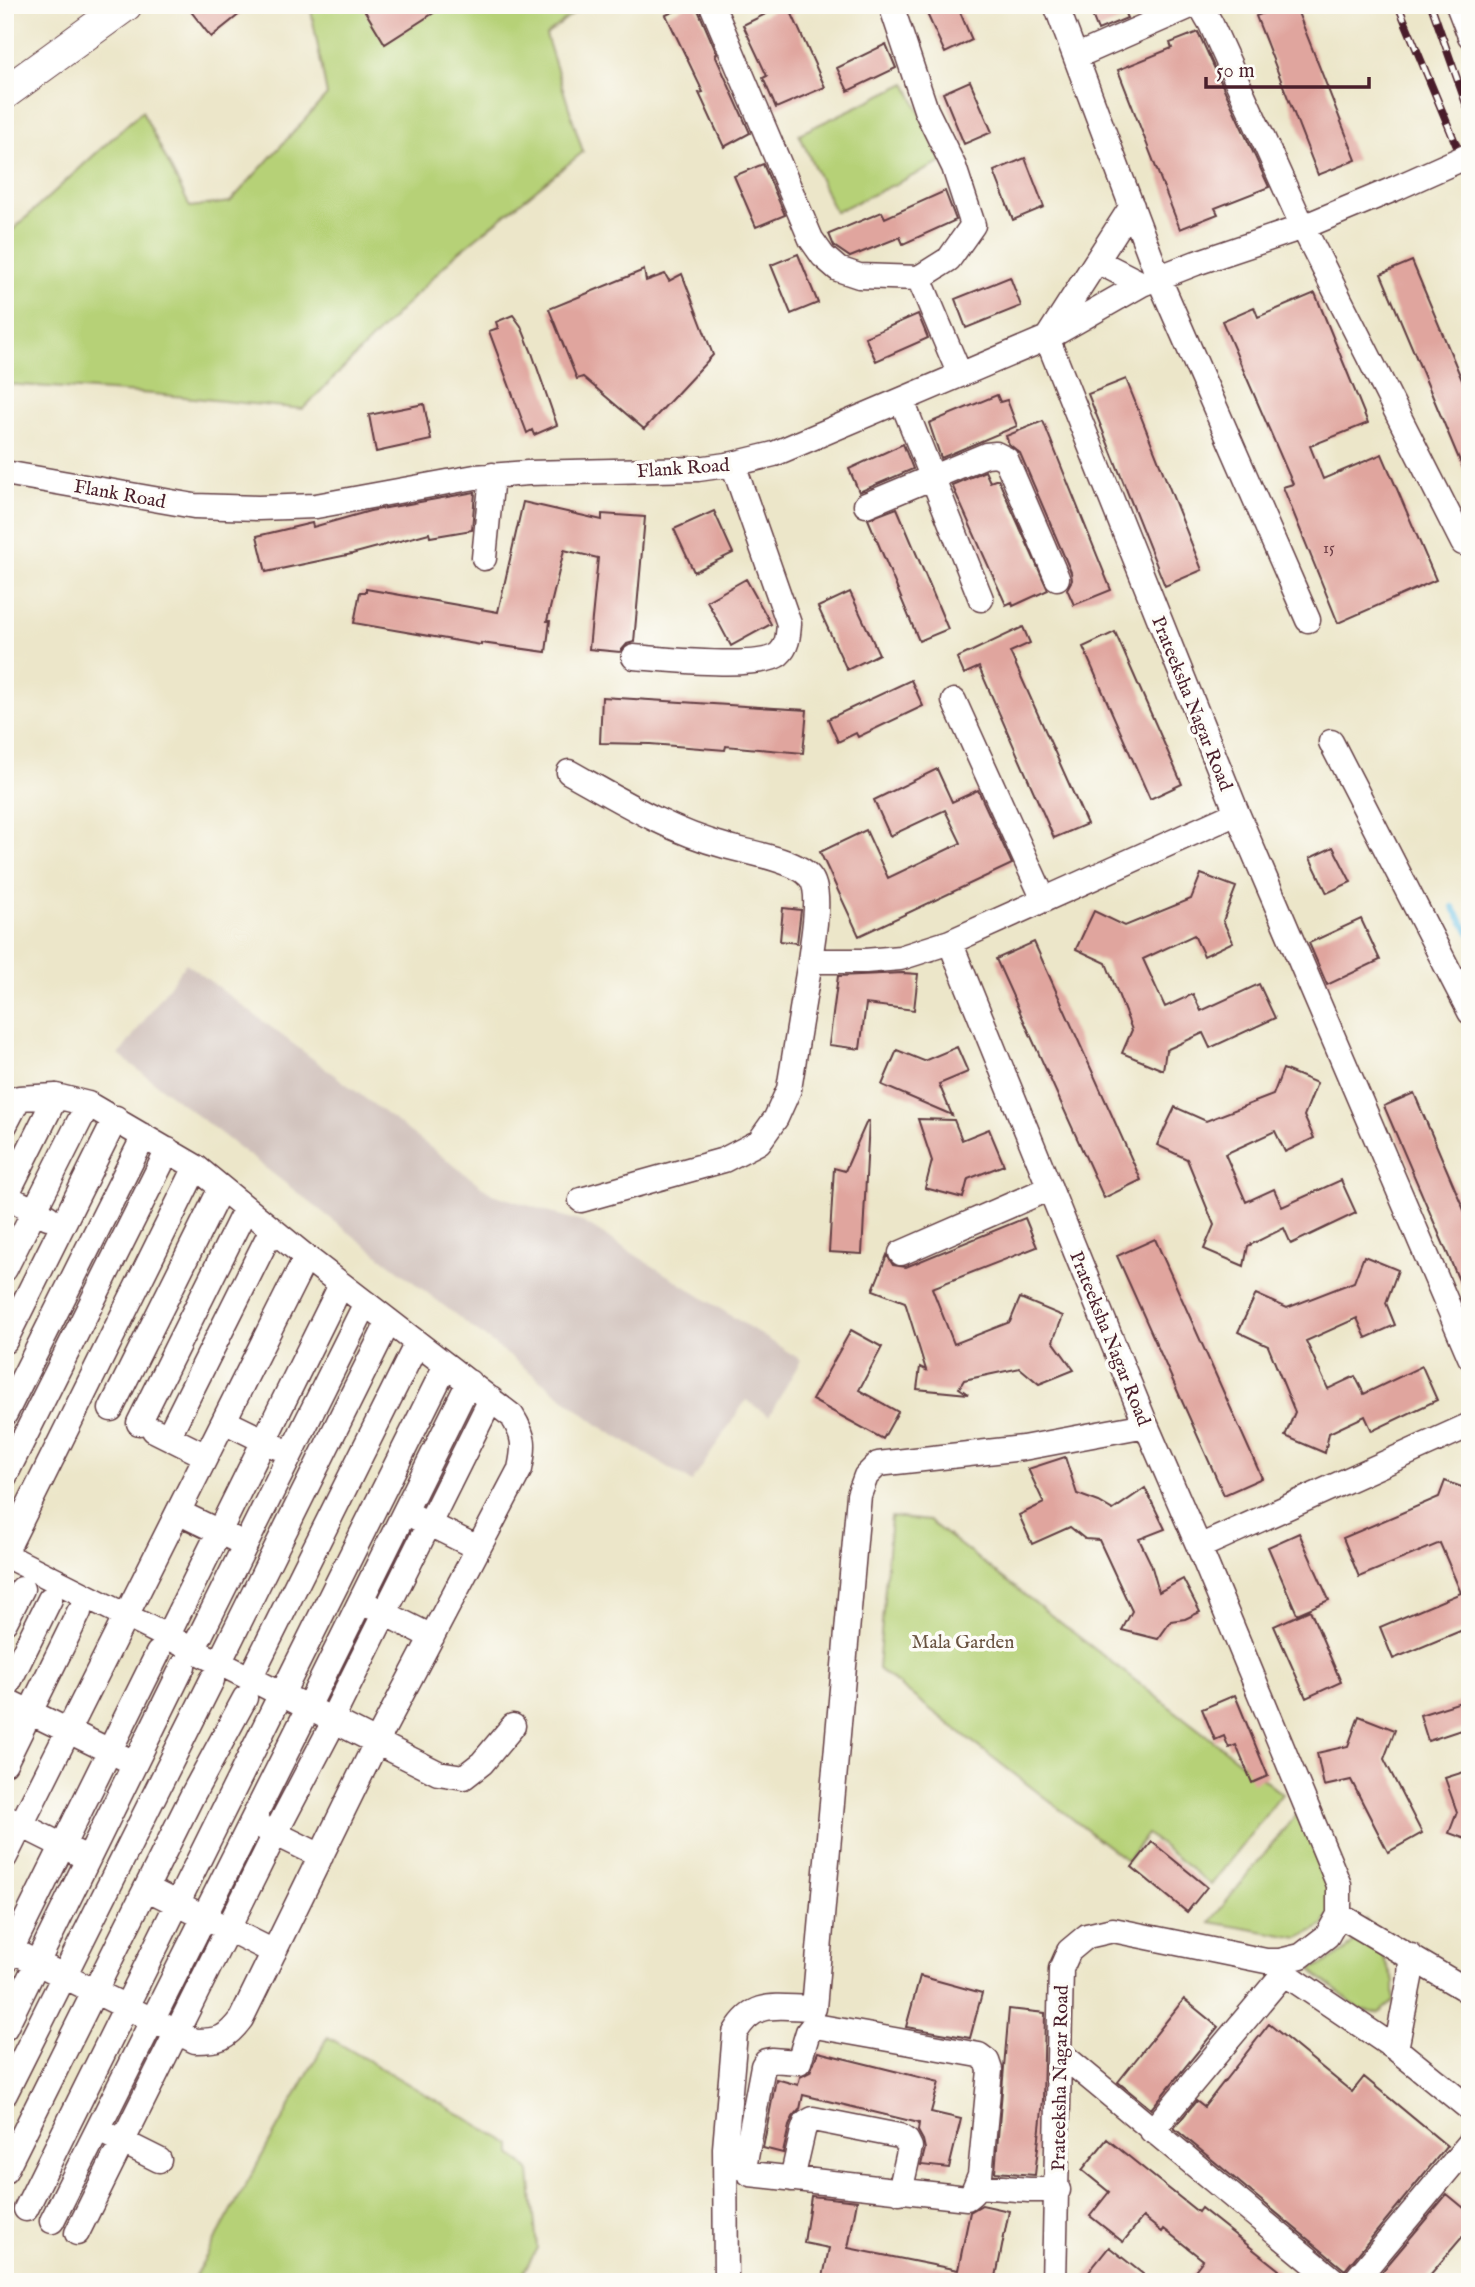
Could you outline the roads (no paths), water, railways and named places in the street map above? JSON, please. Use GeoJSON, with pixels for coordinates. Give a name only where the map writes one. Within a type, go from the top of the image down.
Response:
{"type":"FeatureCollection","features":[{"type":"Feature","properties":{"kind":"main road"},"geometry":{"type":"LineString","coordinates":[[6,90],[126,5]]}},
{"type":"Feature","properties":{"kind":"street"},"geometry":{"type":"LineString","coordinates":[[712,5],[811,239],[823,256],[838,269],[859,276],[919,278],[949,259],[973,225],[954,167],[926,110],[891,5]]}},
{"type":"Feature","properties":{"kind":"street"},"geometry":{"type":"LineString","coordinates":[[1056,5],[1132,206],[1151,281],[1308,620]]}},
{"type":"Feature","properties":{"kind":"street"},"geometry":{"type":"LineString","coordinates":[[1077,55],[1193,5]]}},
{"type":"Feature","properties":{"kind":"street"},"geometry":{"type":"LineString","coordinates":[[1200,5],[1303,227],[1463,543]]}},
{"type":"Feature","properties":{"kind":"street"},"geometry":{"type":"LineString","coordinates":[[1458,5],[1470,36]]}},
{"type":"Feature","properties":{"kind":"street"},"geometry":{"type":"LineString","coordinates":[[1467,5],[1470,12]]}},
{"type":"Feature","properties":{"kind":"street","name":"Flank Road"},"geometry":{"type":"LineString","coordinates":[[5,473],[194,506],[258,508],[316,506],[492,475],[698,469],[733,464],[774,454],[902,401],[1047,338],[1151,281],[1303,227],[1470,155]]}},
{"type":"Feature","properties":{"kind":"street"},"geometry":{"type":"LineString","coordinates":[[1047,338],[1132,206]]}},
{"type":"Feature","properties":{"kind":"street"},"geometry":{"type":"LineString","coordinates":[[1097,261],[1151,281]]}},
{"type":"Feature","properties":{"kind":"street"},"geometry":{"type":"LineString","coordinates":[[919,278],[960,375]]}},
{"type":"Feature","properties":{"kind":"street","name":"Prateeksha Nagar Road"},"geometry":{"type":"LineString","coordinates":[[1047,338],[1237,813],[950,942],[1146,1425],[1339,1885],[1339,1915],[1327,1936],[1282,1967],[1266,1961],[1113,1930],[1087,1936],[1069,1951],[1061,1969],[1054,2282]]}},
{"type":"Feature","properties":{"kind":"street"},"geometry":{"type":"LineString","coordinates":[[902,401],[981,599]]}},
{"type":"Feature","properties":{"kind":"street"},"geometry":{"type":"LineString","coordinates":[[866,505],[986,455],[996,454],[1006,460],[1057,579]]}},
{"type":"Feature","properties":{"kind":"street"},"geometry":{"type":"LineString","coordinates":[[634,657],[713,662],[763,661],[778,655],[787,643],[789,624],[733,464]]}},
{"type":"Feature","properties":{"kind":"street"},"geometry":{"type":"LineString","coordinates":[[484,558],[492,475]]}},
{"type":"Feature","properties":{"kind":"street"},"geometry":{"type":"LineString","coordinates":[[954,701],[1044,900]]}},
{"type":"Feature","properties":{"kind":"street"},"geometry":{"type":"LineString","coordinates":[[1331,741],[1470,1012]]}},
{"type":"Feature","properties":{"kind":"street"},"geometry":{"type":"LineString","coordinates":[[569,772],[652,818],[721,845],[804,871],[812,878],[816,896],[810,961],[789,1089],[776,1118],[759,1142],[724,1160],[581,1200]]}},
{"type":"Feature","properties":{"kind":"street"},"geometry":{"type":"LineString","coordinates":[[1237,813],[1470,1357]]}},
{"type":"Feature","properties":{"kind":"street"},"geometry":{"type":"LineString","coordinates":[[810,961],[900,958],[950,942]]}},
{"type":"Feature","properties":{"kind":"street"},"geometry":{"type":"LineString","coordinates":[[56,1096],[6,1197],[117,1252]]}},
{"type":"Feature","properties":{"kind":"street"},"geometry":{"type":"LineString","coordinates":[[5,1125],[12,1100],[56,1096],[88,1104],[116,1118],[196,1167],[306,1257],[469,1382],[512,1416],[522,1433],[524,1451],[520,1469],[377,1741],[242,2020],[230,2033],[215,2041],[195,2041],[37,1963],[7,1953],[341,1284]]}},
{"type":"Feature","properties":{"kind":"street"},"geometry":{"type":"LineString","coordinates":[[5,1269],[88,1104]]}},
{"type":"Feature","properties":{"kind":"street"},"geometry":{"type":"LineString","coordinates":[[5,1341],[11,1314],[63,1225],[116,1118]]}},
{"type":"Feature","properties":{"kind":"street"},"geometry":{"type":"LineString","coordinates":[[5,1414],[144,1136]]}},
{"type":"Feature","properties":{"kind":"street"},"geometry":{"type":"LineString","coordinates":[[5,1476],[15,1432],[71,1345],[168,1150]]}},
{"type":"Feature","properties":{"kind":"street"},"geometry":{"type":"LineString","coordinates":[[196,1167],[5,1554],[126,1616],[163,1645],[188,1658],[330,1726],[377,1741],[438,1773],[464,1777],[482,1763],[513,1726]]}},
{"type":"Feature","properties":{"kind":"street"},"geometry":{"type":"LineString","coordinates":[[111,1409],[221,1188]]}},
{"type":"Feature","properties":{"kind":"street"},"geometry":{"type":"LineString","coordinates":[[901,1253],[1050,1188]]}},
{"type":"Feature","properties":{"kind":"street"},"geometry":{"type":"LineString","coordinates":[[139,1423],[246,1208]]}},
{"type":"Feature","properties":{"kind":"street"},"geometry":{"type":"LineString","coordinates":[[168,1437],[272,1229]]}},
{"type":"Feature","properties":{"kind":"street"},"geometry":{"type":"LineString","coordinates":[[5,1857],[13,1821],[69,1731],[306,1257]]}},
{"type":"Feature","properties":{"kind":"street"},"geometry":{"type":"LineString","coordinates":[[130,1299],[255,1360]]}},
{"type":"Feature","properties":{"kind":"street"},"geometry":{"type":"LineString","coordinates":[[5,2028],[366,1303]]}},
{"type":"Feature","properties":{"kind":"street"},"geometry":{"type":"LineString","coordinates":[[11,1314],[100,1359]]}},
{"type":"Feature","properties":{"kind":"street"},"geometry":{"type":"LineString","coordinates":[[159,2160],[40,2101],[7,2088],[389,1321]]}},
{"type":"Feature","properties":{"kind":"street"},"geometry":{"type":"LineString","coordinates":[[5,2171],[248,1688],[417,1342]]}},
{"type":"Feature","properties":{"kind":"street"},"geometry":{"type":"LineString","coordinates":[[26,2209],[446,1365]]}},
{"type":"Feature","properties":{"kind":"street"},"geometry":{"type":"LineString","coordinates":[[52,2221],[469,1382]]}},
{"type":"Feature","properties":{"kind":"street"},"geometry":{"type":"LineString","coordinates":[[82,1395],[206,1457]]}},
{"type":"Feature","properties":{"kind":"street"},"geometry":{"type":"LineString","coordinates":[[77,2233],[491,1399]]}},
{"type":"Feature","properties":{"kind":"street"},"geometry":{"type":"LineString","coordinates":[[224,1421],[478,1548]]}},
{"type":"Feature","properties":{"kind":"street"},"geometry":{"type":"LineString","coordinates":[[726,2282],[725,2148],[735,2033],[743,2019],[759,2007],[814,2008],[859,1495],[866,1476],[878,1464],[1023,1448],[1146,1425]]}},
{"type":"Feature","properties":{"kind":"street"},"geometry":{"type":"LineString","coordinates":[[1199,1547],[1470,1425]]}},
{"type":"Feature","properties":{"kind":"street"},"geometry":{"type":"LineString","coordinates":[[15,1432],[54,1451]]}},
{"type":"Feature","properties":{"kind":"street"},"geometry":{"type":"LineString","coordinates":[[178,1512],[432,1637]]}},
{"type":"Feature","properties":{"kind":"street"},"geometry":{"type":"LineString","coordinates":[[5,1622],[22,1589]]}},
{"type":"Feature","properties":{"kind":"street"},"geometry":{"type":"LineString","coordinates":[[5,1690],[50,1599]]}},
{"type":"Feature","properties":{"kind":"street"},"geometry":{"type":"LineString","coordinates":[[5,1763],[79,1612]]}},
{"type":"Feature","properties":{"kind":"street"},"geometry":{"type":"LineString","coordinates":[[5,1700],[163,1777]]}},
{"type":"Feature","properties":{"kind":"street"},"geometry":{"type":"LineString","coordinates":[[193,1794],[321,1856]]}},
{"type":"Feature","properties":{"kind":"street"},"geometry":{"type":"LineString","coordinates":[[13,1821],[116,1872]]}},
{"type":"Feature","properties":{"kind":"street"},"geometry":{"type":"LineString","coordinates":[[146,1888],[274,1952]]}},
{"type":"Feature","properties":{"kind":"street"},"geometry":{"type":"LineString","coordinates":[[1339,1915],[1470,1992]]}},
{"type":"Feature","properties":{"kind":"street"},"geometry":{"type":"LineString","coordinates":[[1396,2049],[1410,1979],[1411,1956]]}},
{"type":"Feature","properties":{"kind":"street"},"geometry":{"type":"LineString","coordinates":[[1152,2131],[1282,1967],[1396,2049],[1470,2109]]}},
{"type":"Feature","properties":{"kind":"street"},"geometry":{"type":"LineString","coordinates":[[812,2027],[979,2055],[987,2062],[990,2070],[977,2186],[967,2198],[792,2179],[750,2174],[744,2168],[763,2066],[766,2060],[799,2062],[812,2027]]}},
{"type":"Feature","properties":{"kind":"street"},"geometry":{"type":"LineString","coordinates":[[1060,2053],[1336,2282]]}},
{"type":"Feature","properties":{"kind":"street"},"geometry":{"type":"LineString","coordinates":[[792,2179],[803,2131],[806,2123],[813,2119],[899,2136],[906,2141],[910,2147],[900,2192]]}},
{"type":"Feature","properties":{"kind":"street"},"geometry":{"type":"LineString","coordinates":[[1354,2282],[1470,2143]]}},
{"type":"Feature","properties":{"kind":"street"},"geometry":{"type":"LineString","coordinates":[[977,2186],[1058,2190]]}},
{"type":"Feature","properties":{"kind":"waterway"},"geometry":{"type":"LineString","coordinates":[[1453,907],[1470,934]]}},
{"type":"Feature","properties":{"kind":"railway"},"geometry":{"type":"LineString","coordinates":[[1398,5],[1470,178]]}},
{"type":"Feature","properties":{"kind":"railway"},"geometry":{"type":"LineString","coordinates":[[1431,5],[1470,115]]}},
{"type":"Feature","properties":{"kind":"park label","name":"Mala Garden"},"geometry":{"type":"Point","coordinates":[963,1641]}}]}
